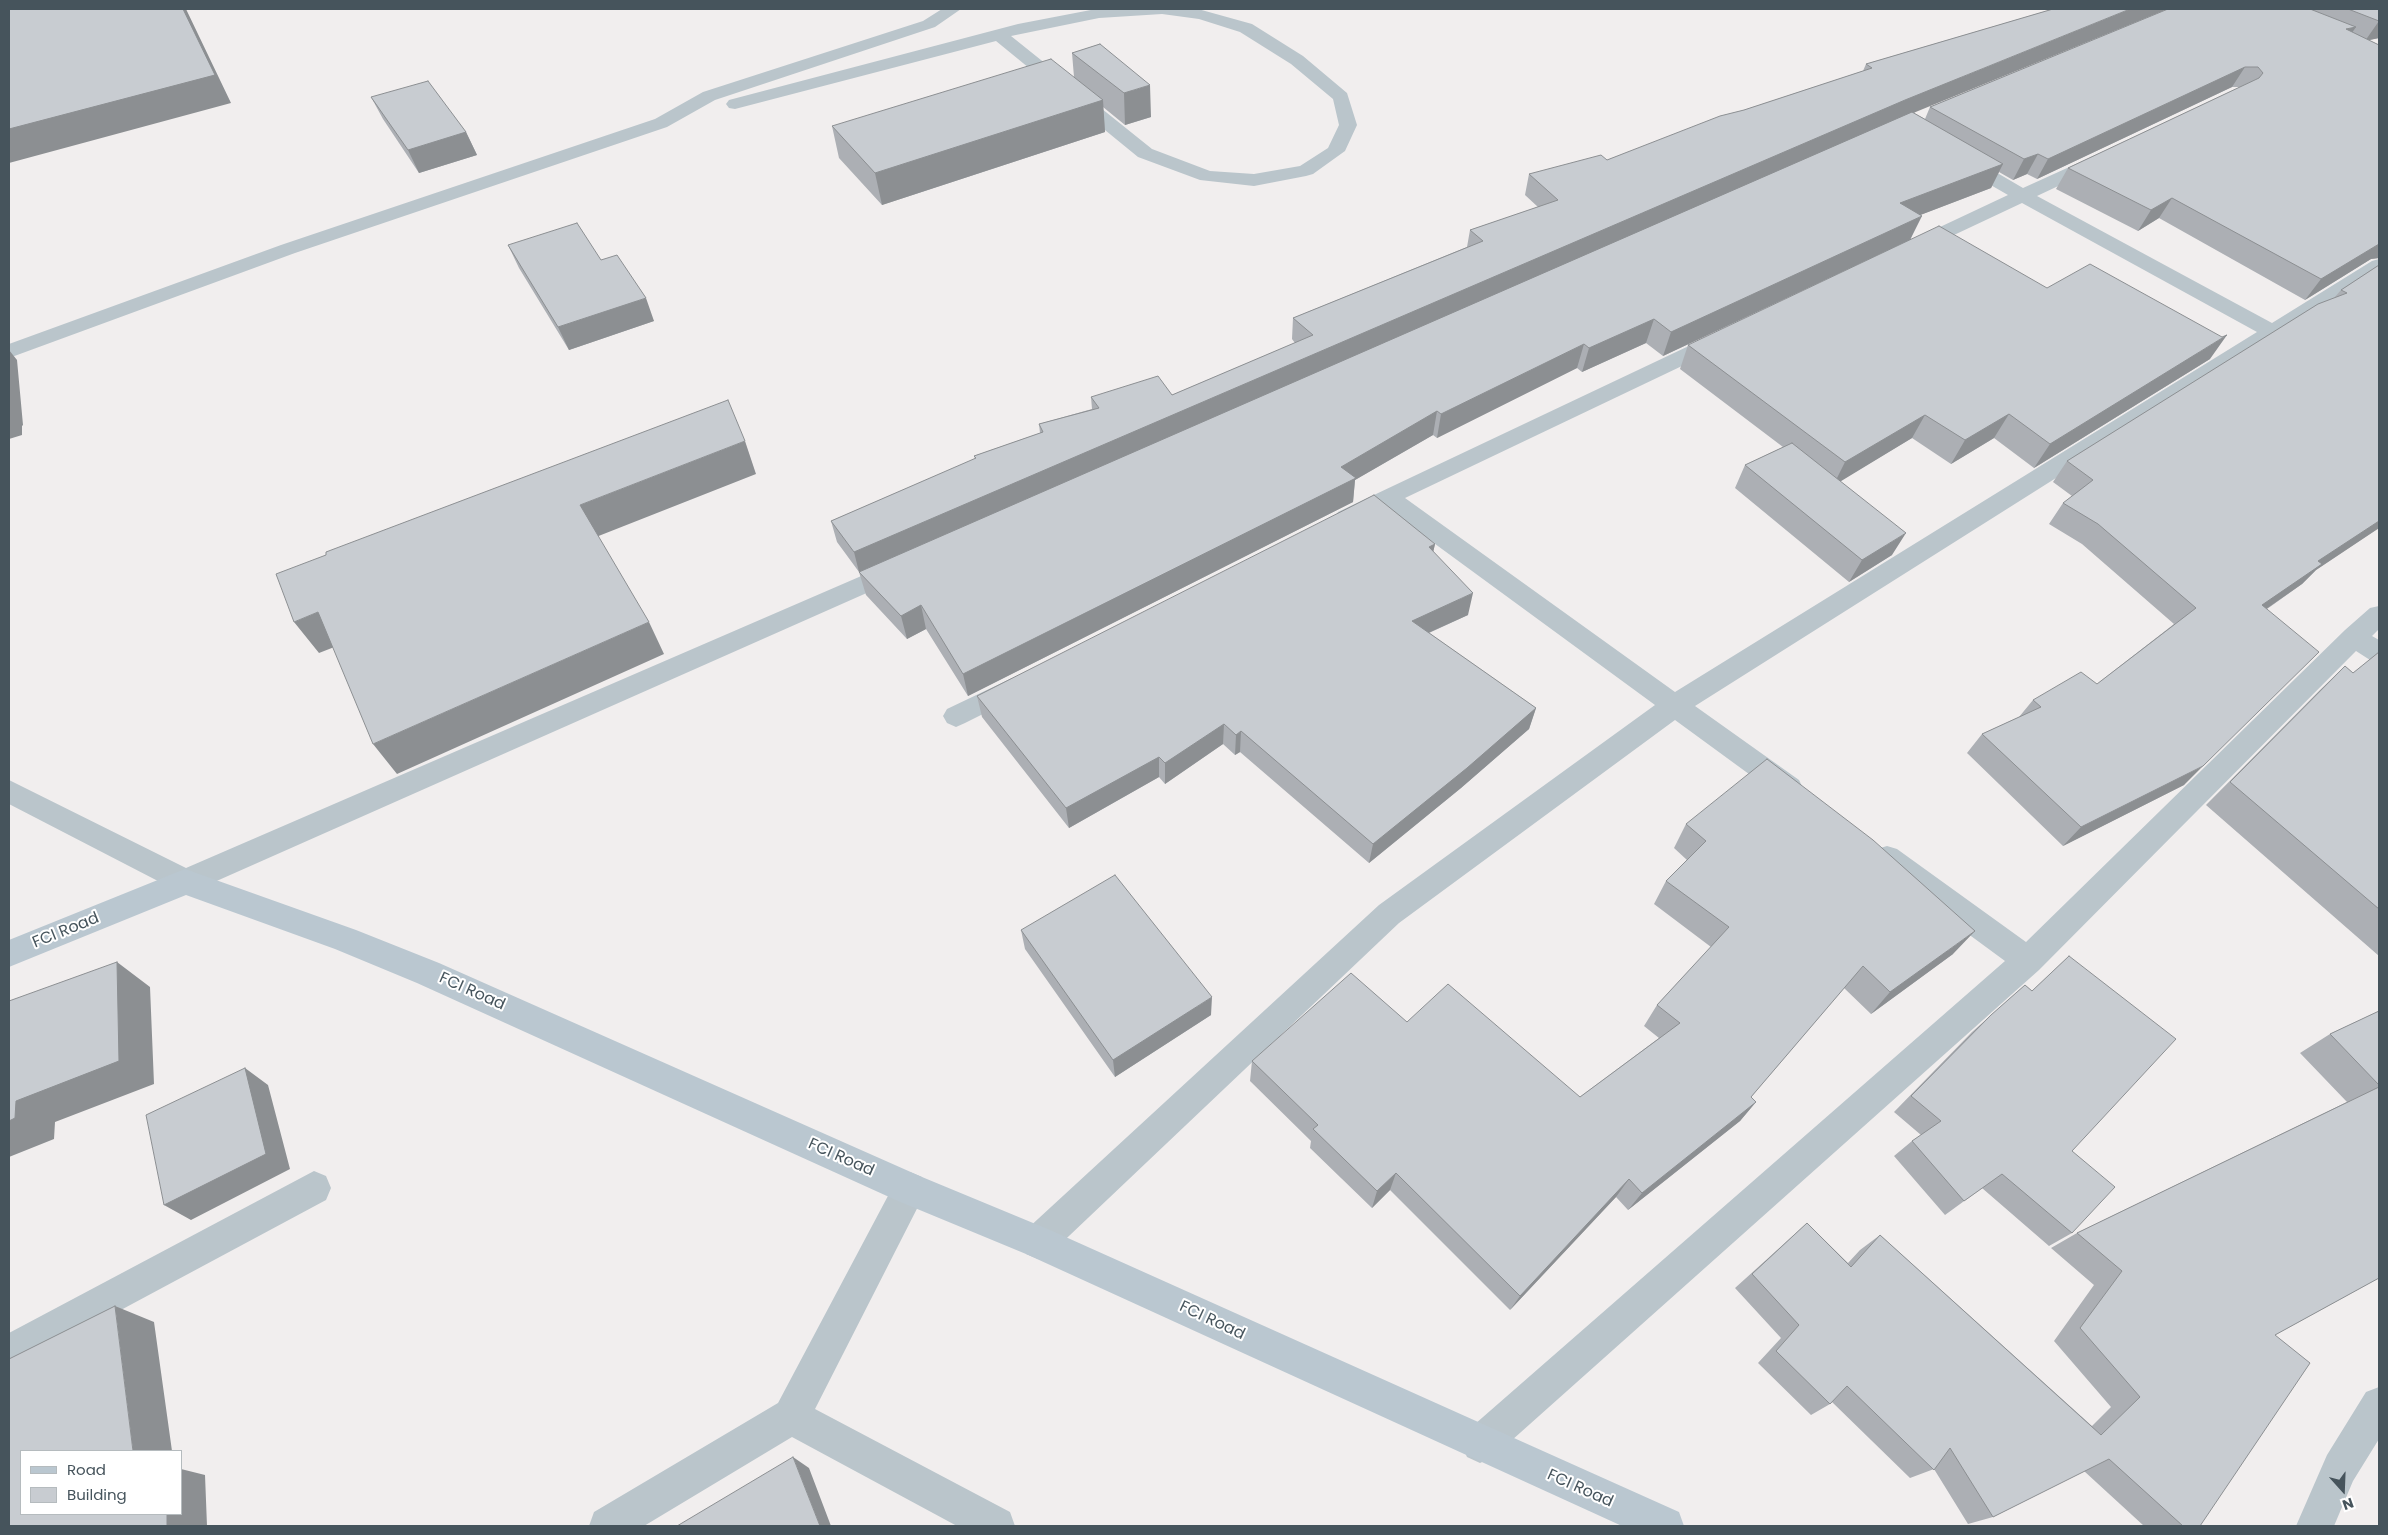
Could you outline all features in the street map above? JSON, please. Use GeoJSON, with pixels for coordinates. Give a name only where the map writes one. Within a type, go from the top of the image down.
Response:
{"type":"FeatureCollection","features":[{"type":"Feature","properties":{"kind":"street"},"geometry":{"type":"LineString","coordinates":[[661,123],[709,96],[929,24],[953,9]]}},
{"type":"Feature","properties":{"kind":"street"},"geometry":{"type":"LineString","coordinates":[[9,351],[288,249],[661,123],[999,35],[1099,13],[1160,9],[1201,14],[1246,28],[1297,60],[1341,98],[1348,125],[1336,151],[1306,170],[1254,180],[1207,176],[1145,153],[999,35]]}},
{"type":"Feature","properties":{"kind":"street"},"geometry":{"type":"LineString","coordinates":[[1897,255],[2118,150]]}},
{"type":"Feature","properties":{"kind":"street"},"geometry":{"type":"LineString","coordinates":[[1945,151],[2022,196],[2273,332]]}},
{"type":"Feature","properties":{"kind":"street"},"geometry":{"type":"LineString","coordinates":[[1038,1242],[1389,914],[1674,705],[2379,266]]}},
{"type":"Feature","properties":{"kind":"street"},"geometry":{"type":"LineString","coordinates":[[1325,528],[1736,332]]}},
{"type":"Feature","properties":{"kind":"street"},"geometry":{"type":"LineString","coordinates":[[1387,497],[1811,804]]}},
{"type":"Feature","properties":{"kind":"street"},"geometry":{"type":"LineString","coordinates":[[9,791],[186,882],[916,561]]}},
{"type":"Feature","properties":{"kind":"street"},"geometry":{"type":"LineString","coordinates":[[1480,1444],[2028,960],[2367,645],[2379,615]]}},
{"type":"Feature","properties":{"kind":"street"},"geometry":{"type":"LineString","coordinates":[[956,716],[1035,676]]}},
{"type":"Feature","properties":{"kind":"street"},"geometry":{"type":"LineString","coordinates":[[1867,844],[2028,960]]}},
{"type":"Feature","properties":{"kind":"street","name":"FCI Road"},"geometry":{"type":"LineString","coordinates":[[9,954],[186,882],[345,939],[428,973],[910,1189],[1038,1242],[1664,1526]]}},
{"type":"Feature","properties":{"kind":"street"},"geometry":{"type":"LineString","coordinates":[[9,1352],[314,1188]]}},
{"type":"Feature","properties":{"kind":"street"},"geometry":{"type":"LineString","coordinates":[[608,1526],[791,1416],[910,1189]]}},
{"type":"Feature","properties":{"kind":"street"},"geometry":{"type":"LineString","coordinates":[[2315,1526],[2340,1468],[2379,1405]]}},
{"type":"Feature","properties":{"kind":"street"},"geometry":{"type":"LineString","coordinates":[[791,1416],[996,1526]]}},
{"type":"Feature","properties":{"kind":"building"},"geometry":{"type":"Polygon","coordinates":[[[9,9],[183,9],[215,75],[9,129],[9,9]]]}},
{"type":"Feature","properties":{"kind":"building"},"geometry":{"type":"Polygon","coordinates":[[[2053,9],[2130,9],[1905,100],[854,552],[831,521],[976,458],[974,456],[1043,432],[1039,424],[1099,408],[1091,397],[1158,376],[1172,395],[1313,335],[1293,318],[1483,241],[1470,230],[1558,200],[1529,174],[1601,155],[1607,160],[1720,116],[1744,110],[1872,68],[1866,64],[2053,9]]]}},
{"type":"Feature","properties":{"kind":"building"},"geometry":{"type":"Polygon","coordinates":[[[2168,9],[2310,9],[2356,27],[2346,29],[2379,45],[2379,244],[2321,279],[2172,198],[2151,210],[2068,168],[2259,78],[2263,73],[2258,67],[2245,67],[2048,159],[2038,154],[2024,159],[1930,107],[2168,9]]]}},
{"type":"Feature","properties":{"kind":"building"},"geometry":{"type":"Polygon","coordinates":[[[2348,9],[2379,9],[2379,21],[2348,9]]]}},
{"type":"Feature","properties":{"kind":"building"},"geometry":{"type":"Polygon","coordinates":[[[1100,44],[1150,85],[1124,93],[1072,53],[1100,44]]]}},
{"type":"Feature","properties":{"kind":"building"},"geometry":{"type":"Polygon","coordinates":[[[1051,59],[1103,100],[875,173],[832,126],[1051,59]]]}},
{"type":"Feature","properties":{"kind":"building"},"geometry":{"type":"Polygon","coordinates":[[[428,81],[466,132],[408,150],[371,97],[428,81]]]}},
{"type":"Feature","properties":{"kind":"building"},"geometry":{"type":"Polygon","coordinates":[[[1912,112],[2003,164],[1900,203],[1922,216],[1671,332],[1654,319],[1589,348],[1584,344],[1441,414],[1437,411],[1341,467],[1356,478],[963,674],[921,605],[901,616],[859,572],[1912,112]]]}},
{"type":"Feature","properties":{"kind":"building"},"geometry":{"type":"Polygon","coordinates":[[[577,223],[601,260],[617,255],[646,298],[558,327],[508,245],[577,223]]]}},
{"type":"Feature","properties":{"kind":"building"},"geometry":{"type":"Polygon","coordinates":[[[1939,226],[2047,288],[2090,264],[2222,337],[2227,335],[2050,444],[2009,414],[1965,440],[1925,415],[1845,462],[1688,345],[1939,226]]]}},
{"type":"Feature","properties":{"kind":"building"},"geometry":{"type":"Polygon","coordinates":[[[2379,265],[2379,521],[2318,561],[2322,564],[2262,605],[2319,652],[2203,766],[2081,827],[1982,734],[2041,707],[2033,700],[2081,672],[2097,684],[2196,608],[2098,524],[2063,503],[2093,480],[2067,461],[2318,304],[2347,293],[2341,290],[2379,265]]]}},
{"type":"Feature","properties":{"kind":"building"},"geometry":{"type":"Polygon","coordinates":[[[728,400],[745,441],[580,505],[649,622],[373,744],[318,612],[294,622],[276,574],[326,555],[326,552],[728,400]]]}},
{"type":"Feature","properties":{"kind":"building"},"geometry":{"type":"Polygon","coordinates":[[[1792,443],[1906,533],[1862,560],[1745,465],[1792,443]]]}},
{"type":"Feature","properties":{"kind":"building"},"geometry":{"type":"Polygon","coordinates":[[[1374,495],[1435,544],[1429,547],[1473,593],[1412,621],[1536,708],[1467,768],[1373,844],[1241,731],[1236,735],[1224,724],[1165,763],[1159,757],[1066,808],[977,696],[1374,495]]]}},
{"type":"Feature","properties":{"kind":"building"},"geometry":{"type":"Polygon","coordinates":[[[2379,652],[2379,909],[2230,782],[2345,666],[2353,673],[2379,652]]]}},
{"type":"Feature","properties":{"kind":"building"},"geometry":{"type":"Polygon","coordinates":[[[1767,759],[1873,840],[1975,931],[1890,992],[1863,966],[1751,1097],[1756,1102],[1642,1193],[1629,1179],[1520,1296],[1396,1173],[1377,1191],[1313,1129],[1318,1125],[1252,1061],[1351,973],[1407,1022],[1448,984],[1580,1097],[1680,1023],[1657,1005],[1729,927],[1666,881],[1706,841],[1686,824],[1767,759]]]}},
{"type":"Feature","properties":{"kind":"building"},"geometry":{"type":"Polygon","coordinates":[[[1115,875],[1212,997],[1113,1060],[1021,930],[1115,875]]]}},
{"type":"Feature","properties":{"kind":"building"},"geometry":{"type":"Polygon","coordinates":[[[2069,956],[2176,1039],[2072,1151],[2115,1187],[2072,1233],[2002,1174],[1964,1201],[1912,1141],[1941,1121],[1911,1096],[1991,1015],[2025,985],[2032,991],[2069,956]]]}},
{"type":"Feature","properties":{"kind":"building"},"geometry":{"type":"Polygon","coordinates":[[[117,962],[119,1061],[16,1101],[15,1118],[9,1121],[9,1001],[117,962]]]}},
{"type":"Feature","properties":{"kind":"building"},"geometry":{"type":"Polygon","coordinates":[[[2379,1011],[2379,1085],[2330,1034],[2379,1011]]]}},
{"type":"Feature","properties":{"kind":"building"},"geometry":{"type":"Polygon","coordinates":[[[245,1068],[266,1154],[164,1205],[146,1115],[245,1068]]]}},
{"type":"Feature","properties":{"kind":"building"},"geometry":{"type":"Polygon","coordinates":[[[2379,1087],[2379,1278],[2275,1335],[2310,1363],[2200,1526],[2183,1526],[2109,1459],[1993,1517],[1950,1448],[1934,1470],[1847,1386],[1830,1404],[1776,1351],[1799,1325],[1752,1274],[1807,1223],[1851,1267],[1880,1235],[2101,1435],[2140,1397],[2080,1328],[2122,1271],[2077,1233],[2379,1087]]]}},
{"type":"Feature","properties":{"kind":"building"},"geometry":{"type":"Polygon","coordinates":[[[115,1306],[133,1450],[20,1450],[20,1515],[167,1515],[167,1526],[9,1526],[9,1359],[115,1306]]]}},
{"type":"Feature","properties":{"kind":"building"},"geometry":{"type":"Polygon","coordinates":[[[793,1457],[820,1526],[677,1526],[793,1457]]]}}]}
